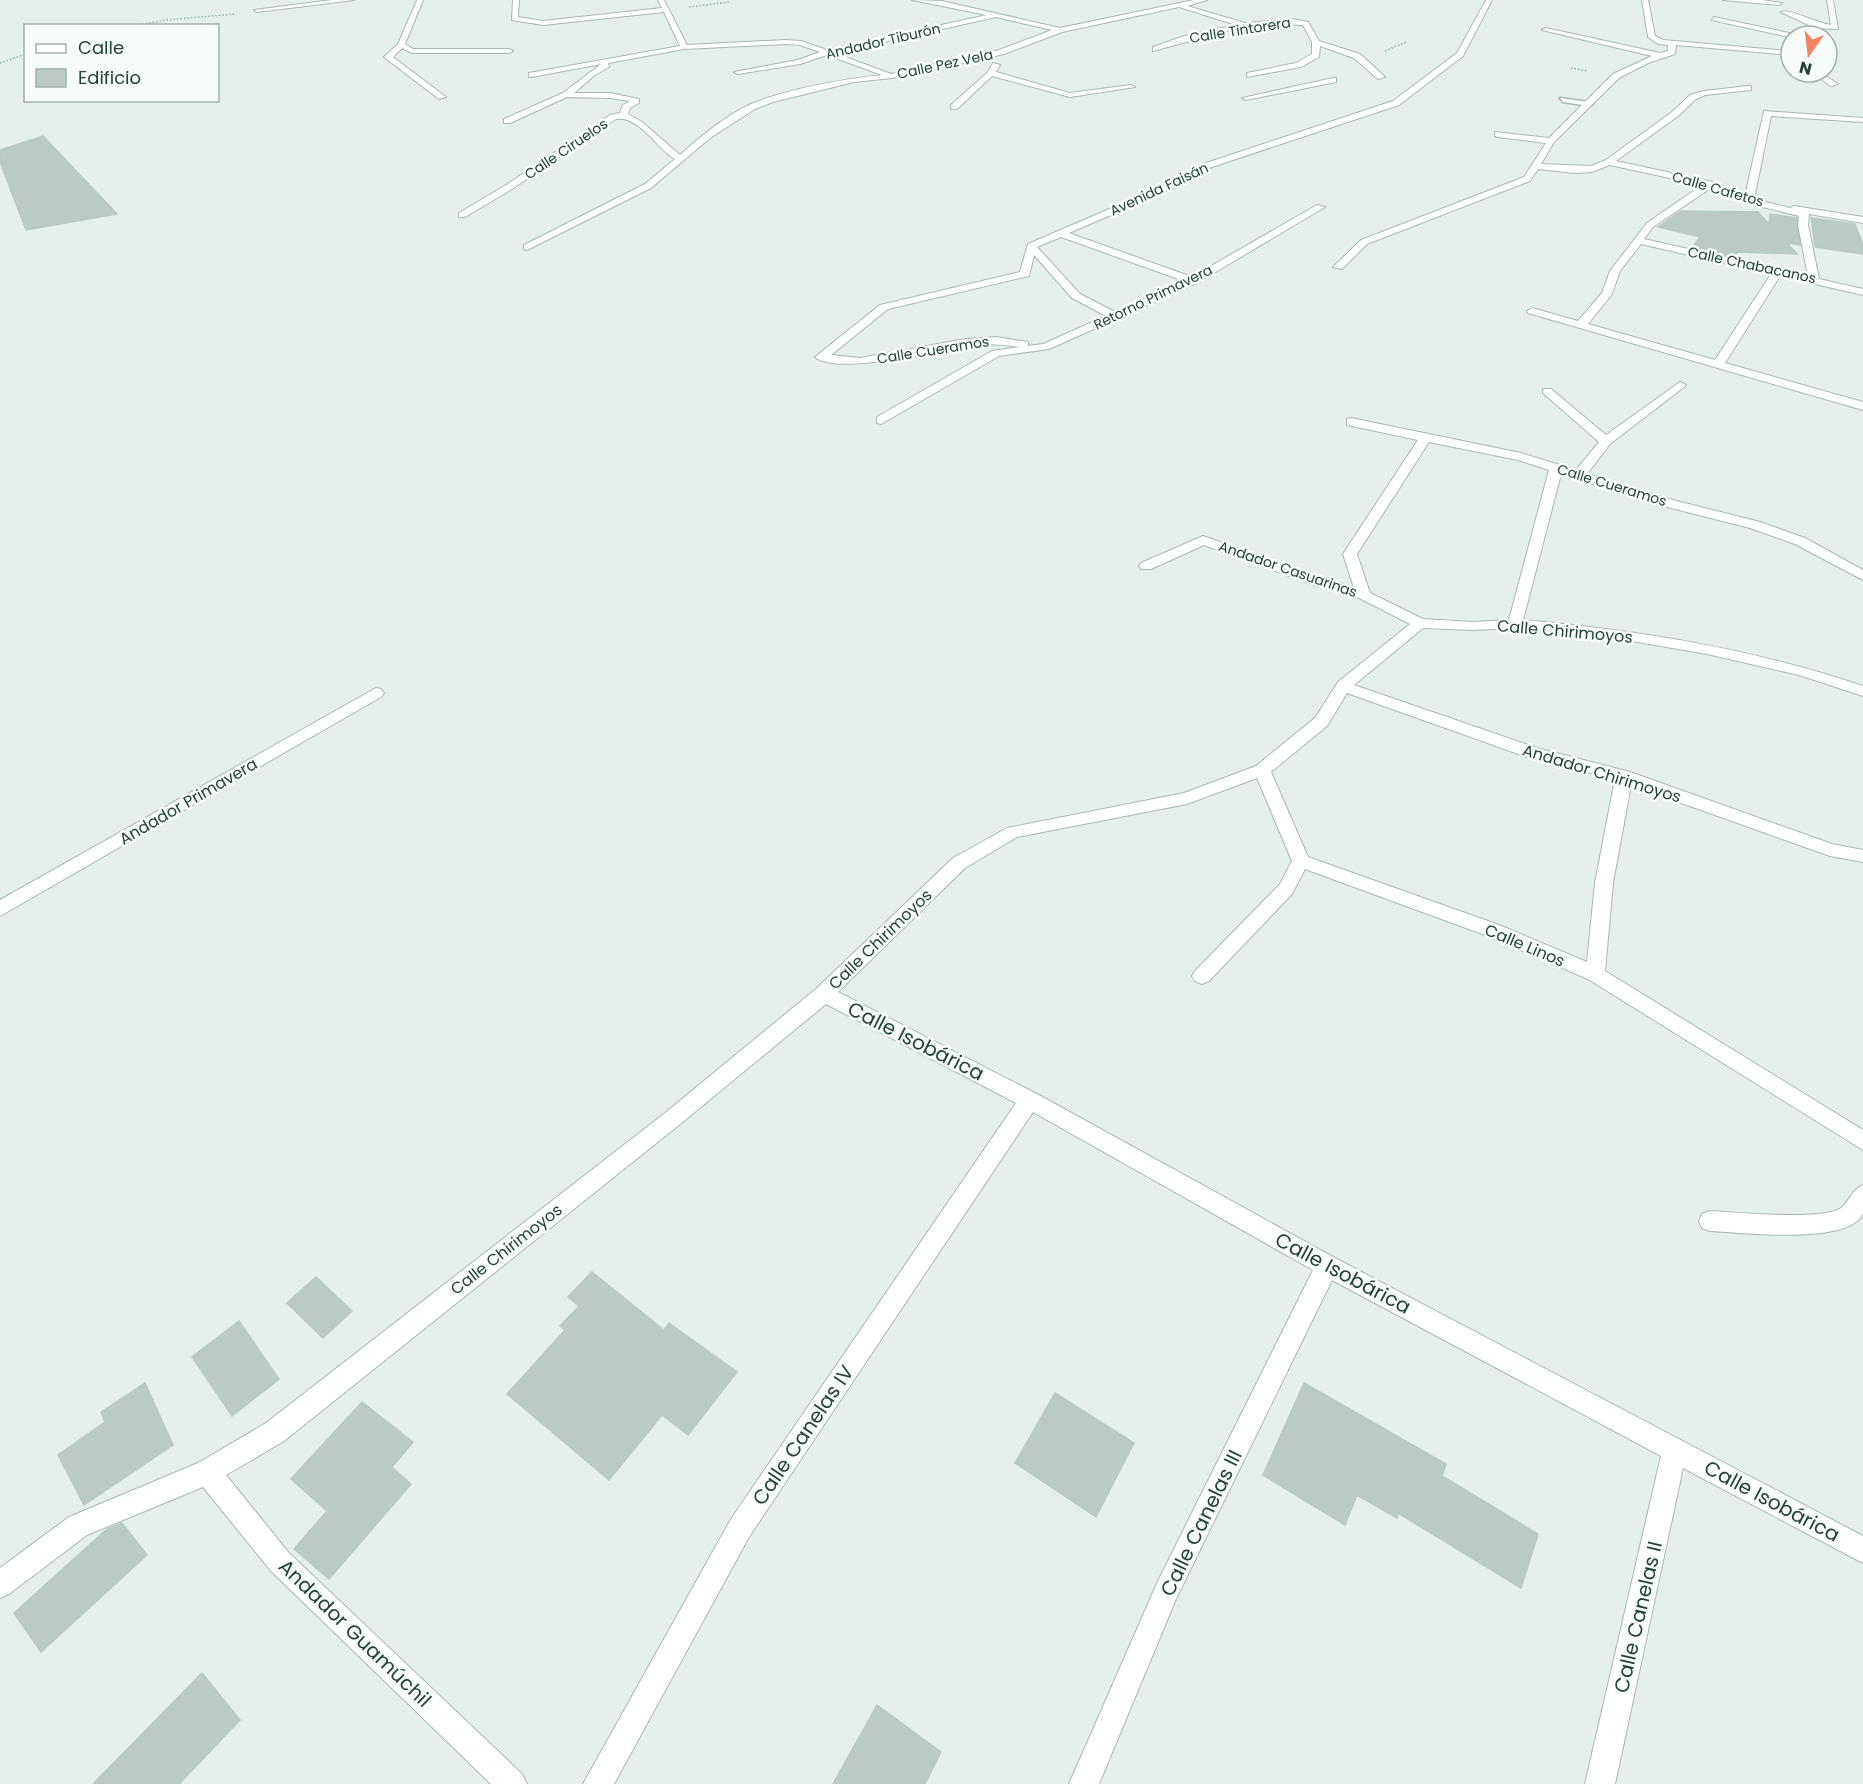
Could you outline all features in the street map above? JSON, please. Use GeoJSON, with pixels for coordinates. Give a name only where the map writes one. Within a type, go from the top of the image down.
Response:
{"type":"FeatureCollection","features":[{"type":"Feature","properties":{"kind":"street"},"geometry":{"type":"LineString","coordinates":[[258,10],[334,6],[351,0]]}},
{"type":"Feature","properties":{"kind":"street"},"geometry":{"type":"LineString","coordinates":[[420,0],[401,45],[388,57],[442,97]]}},
{"type":"Feature","properties":{"kind":"street"},"geometry":{"type":"LineString","coordinates":[[516,0],[514,19],[523,22],[543,23],[666,10]]}},
{"type":"Feature","properties":{"kind":"street"},"geometry":{"type":"LineString","coordinates":[[661,0],[684,46]]}},
{"type":"Feature","properties":{"kind":"street"},"geometry":{"type":"LineString","coordinates":[[915,0],[942,3],[1060,30]]}},
{"type":"Feature","properties":{"kind":"street","name":"Calle Pez Vela"},"geometry":{"type":"LineString","coordinates":[[532,75],[684,46],[786,42],[801,43],[892,76],[1001,52],[1060,30],[1204,0]]}},
{"type":"Feature","properties":{"kind":"street","name":"Avenida Faisán"},"geometry":{"type":"LineString","coordinates":[[1031,246],[1064,234],[1175,184],[1209,165],[1396,103],[1460,54],[1489,0]]}},
{"type":"Feature","properties":{"kind":"street"},"geometry":{"type":"LineString","coordinates":[[1645,0],[1652,37],[1672,44],[1779,52]]}},
{"type":"Feature","properties":{"kind":"street"},"geometry":{"type":"LineString","coordinates":[[1726,0],[1780,1],[1787,24]]}},
{"type":"Feature","properties":{"kind":"street"},"geometry":{"type":"LineString","coordinates":[[1784,12],[1818,26],[1835,27],[1830,0]]}},
{"type":"Feature","properties":{"kind":"street"},"geometry":{"type":"LineString","coordinates":[[1180,5],[1248,26]]}},
{"type":"Feature","properties":{"kind":"street","name":"Andador Tiburón"},"geometry":{"type":"LineString","coordinates":[[738,72],[800,62],[827,52],[993,15]]}},
{"type":"Feature","properties":{"kind":"street"},"geometry":{"type":"LineString","coordinates":[[1714,19],[1779,33]]}},
{"type":"Feature","properties":{"kind":"street","name":"Calle Tintorera"},"geometry":{"type":"LineString","coordinates":[[1156,49],[1168,42],[1278,22],[1306,23],[1316,42]]}},
{"type":"Feature","properties":{"kind":"street"},"geometry":{"type":"LineString","coordinates":[[1546,30],[1664,56]]}},
{"type":"Feature","properties":{"kind":"street"},"geometry":{"type":"LineString","coordinates":[[1260,80],[1250,75],[1298,64],[1316,56],[1316,42],[1357,56],[1381,77]]}},
{"type":"Feature","properties":{"kind":"street"},"geometry":{"type":"LineString","coordinates":[[1338,267],[1364,242],[1527,179],[1551,141],[1616,76],[1644,61],[1672,52],[1672,44]]}},
{"type":"Feature","properties":{"kind":"street"},"geometry":{"type":"LineString","coordinates":[[401,45],[412,51],[509,51]]}},
{"type":"Feature","properties":{"kind":"street"},"geometry":{"type":"LineString","coordinates":[[954,107],[991,73],[1001,52]]}},
{"type":"Feature","properties":{"kind":"street"},"geometry":{"type":"LineString","coordinates":[[507,121],[566,95],[592,73],[619,59]]}},
{"type":"Feature","properties":{"kind":"street"},"geometry":{"type":"LineString","coordinates":[[991,73],[1070,94],[1131,87]]}},
{"type":"Feature","properties":{"kind":"street"},"geometry":{"type":"LineString","coordinates":[[527,246],[648,186],[707,136],[752,107],[770,100],[854,80],[892,76]]}},
{"type":"Feature","properties":{"kind":"street"},"geometry":{"type":"LineString","coordinates":[[1246,98],[1334,80]]}},
{"type":"Feature","properties":{"kind":"street"},"geometry":{"type":"LineString","coordinates":[[1271,85],[1282,90]]}},
{"type":"Feature","properties":{"kind":"street"},"geometry":{"type":"LineString","coordinates":[[1535,166],[1575,170],[1592,169],[1610,162],[1693,97],[1704,93],[1748,88]]}},
{"type":"Feature","properties":{"kind":"street"},"geometry":{"type":"LineString","coordinates":[[566,95],[609,95],[636,100],[626,107],[624,115],[633,118],[672,155],[681,159]]}},
{"type":"Feature","properties":{"kind":"street"},"geometry":{"type":"LineString","coordinates":[[1814,279],[1803,225],[1804,214],[1749,201],[1767,113],[1863,120]]}},
{"type":"Feature","properties":{"kind":"street","name":"Calle Ciruelos"},"geometry":{"type":"LineString","coordinates":[[462,215],[509,187],[613,117],[624,115]]}},
{"type":"Feature","properties":{"kind":"street"},"geometry":{"type":"LineString","coordinates":[[1498,134],[1551,141]]}},
{"type":"Feature","properties":{"kind":"street","name":"Calle Cafetos"},"geometry":{"type":"LineString","coordinates":[[1610,162],[1710,184],[1749,201],[1863,220]]}},
{"type":"Feature","properties":{"kind":"street"},"geometry":{"type":"LineString","coordinates":[[1580,326],[1607,294],[1615,271],[1650,225],[1710,184]]}},
{"type":"Feature","properties":{"kind":"street","name":"Retorno Primavera"},"geometry":{"type":"LineString","coordinates":[[1045,347],[1193,281],[1320,207]]}},
{"type":"Feature","properties":{"kind":"street"},"geometry":{"type":"LineString","coordinates":[[1064,234],[1193,281]]}},
{"type":"Feature","properties":{"kind":"street","name":"Calle Chabacanos"},"geometry":{"type":"LineString","coordinates":[[1640,241],[1863,292]]}},
{"type":"Feature","properties":{"kind":"street"},"geometry":{"type":"LineString","coordinates":[[1031,246],[1076,296],[1115,316]]}},
{"type":"Feature","properties":{"kind":"street","name":"Calle Cueramos"},"geometry":{"type":"LineString","coordinates":[[1031,246],[1025,274],[884,307],[821,357],[860,361],[966,342],[996,340],[1045,347]]}},
{"type":"Feature","properties":{"kind":"street"},"geometry":{"type":"LineString","coordinates":[[1718,364],[1777,272]]}},
{"type":"Feature","properties":{"kind":"street"},"geometry":{"type":"LineString","coordinates":[[1532,310],[1580,326],[1863,406]]}},
{"type":"Feature","properties":{"kind":"street"},"geometry":{"type":"LineString","coordinates":[[881,420],[996,353],[1045,347]]}},
{"type":"Feature","properties":{"kind":"street"},"geometry":{"type":"LineString","coordinates":[[1580,474],[1605,441],[1680,385]]}},
{"type":"Feature","properties":{"kind":"street"},"geometry":{"type":"LineString","coordinates":[[1546,390],[1605,441]]}},
{"type":"Feature","properties":{"kind":"street","name":"Calle Cueramos"},"geometry":{"type":"LineString","coordinates":[[1351,422],[1521,457],[1668,503],[1755,525],[1800,540],[1863,576]]}},
{"type":"Feature","properties":{"kind":"street"},"geometry":{"type":"LineString","coordinates":[[1364,595],[1350,555],[1425,439]]}},
{"type":"Feature","properties":{"kind":"street"},"geometry":{"type":"LineString","coordinates":[[1515,624],[1556,467]]}},
{"type":"Feature","properties":{"kind":"street","name":"Andador Casuarinas"},"geometry":{"type":"LineString","coordinates":[[1146,566],[1203,540],[1322,583],[1364,595],[1420,623]]}},
{"type":"Feature","properties":{"kind":"street","name":"Calle Chirimoyos"},"geometry":{"type":"LineString","coordinates":[[0,1585],[78,1526],[207,1472],[275,1432],[672,1119],[824,994],[959,863],[1013,832],[1187,798],[1262,770],[1321,722],[1343,687],[1420,623],[1473,626],[1515,624],[1620,634],[1707,649],[1803,671],[1863,691]]}},
{"type":"Feature","properties":{"kind":"street","name":"Andador Chirimoyos"},"geometry":{"type":"LineString","coordinates":[[1343,687],[1533,753],[1624,776],[1830,850],[1863,856]]}},
{"type":"Feature","properties":{"kind":"street","name":"Andador Primavera"},"geometry":{"type":"LineString","coordinates":[[0,909],[376,693]]}},
{"type":"Feature","properties":{"kind":"street"},"geometry":{"type":"LineString","coordinates":[[1202,976],[1286,890],[1301,861],[1262,770]]}},
{"type":"Feature","properties":{"kind":"street"},"geometry":{"type":"LineString","coordinates":[[1595,974],[1604,883],[1624,776]]}},
{"type":"Feature","properties":{"kind":"street","name":"Calle Linos"},"geometry":{"type":"LineString","coordinates":[[1301,861],[1492,930],[1595,974],[1863,1141]]}},
{"type":"Feature","properties":{"kind":"street","name":"Calle Isobárica"},"geometry":{"type":"LineString","coordinates":[[824,994],[1030,1100],[1328,1266],[1863,1550]]}},
{"type":"Feature","properties":{"kind":"street","name":"Calle Canelas IV"},"geometry":{"type":"LineString","coordinates":[[598,1784],[740,1528],[1030,1100]]}},
{"type":"Feature","properties":{"kind":"street"},"geometry":{"type":"LineString","coordinates":[[1710,1221],[1815,1225],[1847,1217],[1863,1196]]}},
{"type":"Feature","properties":{"kind":"street","name":"Calle Canelas III"},"geometry":{"type":"LineString","coordinates":[[1084,1784],[1167,1590],[1328,1266]]}},
{"type":"Feature","properties":{"kind":"street","name":"Calle Canelas II"},"geometry":{"type":"LineString","coordinates":[[1600,1784],[1675,1449]]}},
{"type":"Feature","properties":{"kind":"street","name":"Andador Guamúchil"},"geometry":{"type":"LineString","coordinates":[[207,1472],[280,1562],[512,1784]]}},
{"type":"Feature","properties":{"kind":"lane"},"geometry":{"type":"LineString","coordinates":[[1563,100],[1589,104]]}},
{"type":"Feature","properties":{"kind":"path"},"geometry":{"type":"LineString","coordinates":[[666,10],[730,2]]}},
{"type":"Feature","properties":{"kind":"path"},"geometry":{"type":"LineString","coordinates":[[143,24],[258,10]]}},
{"type":"Feature","properties":{"kind":"path"},"geometry":{"type":"LineString","coordinates":[[0,63],[24,55]]}},
{"type":"Feature","properties":{"kind":"building"},"geometry":{"type":"Polygon","coordinates":[[[43,136],[117,214],[26,230],[0,162],[0,150],[43,136]]]}},
{"type":"Feature","properties":{"kind":"building"},"geometry":{"type":"Polygon","coordinates":[[[1681,211],[1758,212],[1769,224],[1770,214],[1797,218],[1800,245],[1787,243],[1797,254],[1737,252],[1734,257],[1692,248],[1700,237],[1658,227],[1681,211]]]}},
{"type":"Feature","properties":{"kind":"building"},"geometry":{"type":"Polygon","coordinates":[[[1811,218],[1855,224],[1863,245],[1863,254],[1815,247],[1811,218]]]}},
{"type":"Feature","properties":{"kind":"building"},"geometry":{"type":"Polygon","coordinates":[[[592,1272],[664,1330],[669,1323],[737,1372],[688,1435],[662,1415],[609,1480],[507,1394],[565,1330],[560,1326],[579,1306],[568,1297],[592,1272]]]}},
{"type":"Feature","properties":{"kind":"building"},"geometry":{"type":"Polygon","coordinates":[[[316,1277],[352,1311],[323,1338],[287,1303],[316,1277]]]}},
{"type":"Feature","properties":{"kind":"building"},"geometry":{"type":"Polygon","coordinates":[[[239,1321],[279,1379],[232,1416],[192,1357],[239,1321]]]}},
{"type":"Feature","properties":{"kind":"building"},"geometry":{"type":"Polygon","coordinates":[[[145,1383],[173,1445],[84,1505],[58,1455],[105,1422],[101,1412],[145,1383]]]}},
{"type":"Feature","properties":{"kind":"building"},"geometry":{"type":"Polygon","coordinates":[[[1304,1383],[1446,1464],[1442,1476],[1538,1534],[1521,1588],[1398,1513],[1397,1518],[1357,1495],[1345,1525],[1263,1475],[1304,1383]]]}},
{"type":"Feature","properties":{"kind":"building"},"geometry":{"type":"Polygon","coordinates":[[[1055,1393],[1134,1443],[1096,1517],[1015,1463],[1055,1393]]]}},
{"type":"Feature","properties":{"kind":"building"},"geometry":{"type":"Polygon","coordinates":[[[362,1402],[413,1442],[392,1467],[411,1484],[329,1579],[294,1549],[327,1511],[291,1479],[362,1402]]]}},
{"type":"Feature","properties":{"kind":"building"},"geometry":{"type":"Polygon","coordinates":[[[122,1523],[147,1555],[41,1652],[14,1613],[107,1529],[122,1523]]]}},
{"type":"Feature","properties":{"kind":"building"},"geometry":{"type":"Polygon","coordinates":[[[202,1673],[240,1720],[179,1784],[93,1784],[202,1673]]]}},
{"type":"Feature","properties":{"kind":"building"},"geometry":{"type":"Polygon","coordinates":[[[877,1705],[941,1752],[925,1784],[833,1784],[877,1705]]]}}]}
